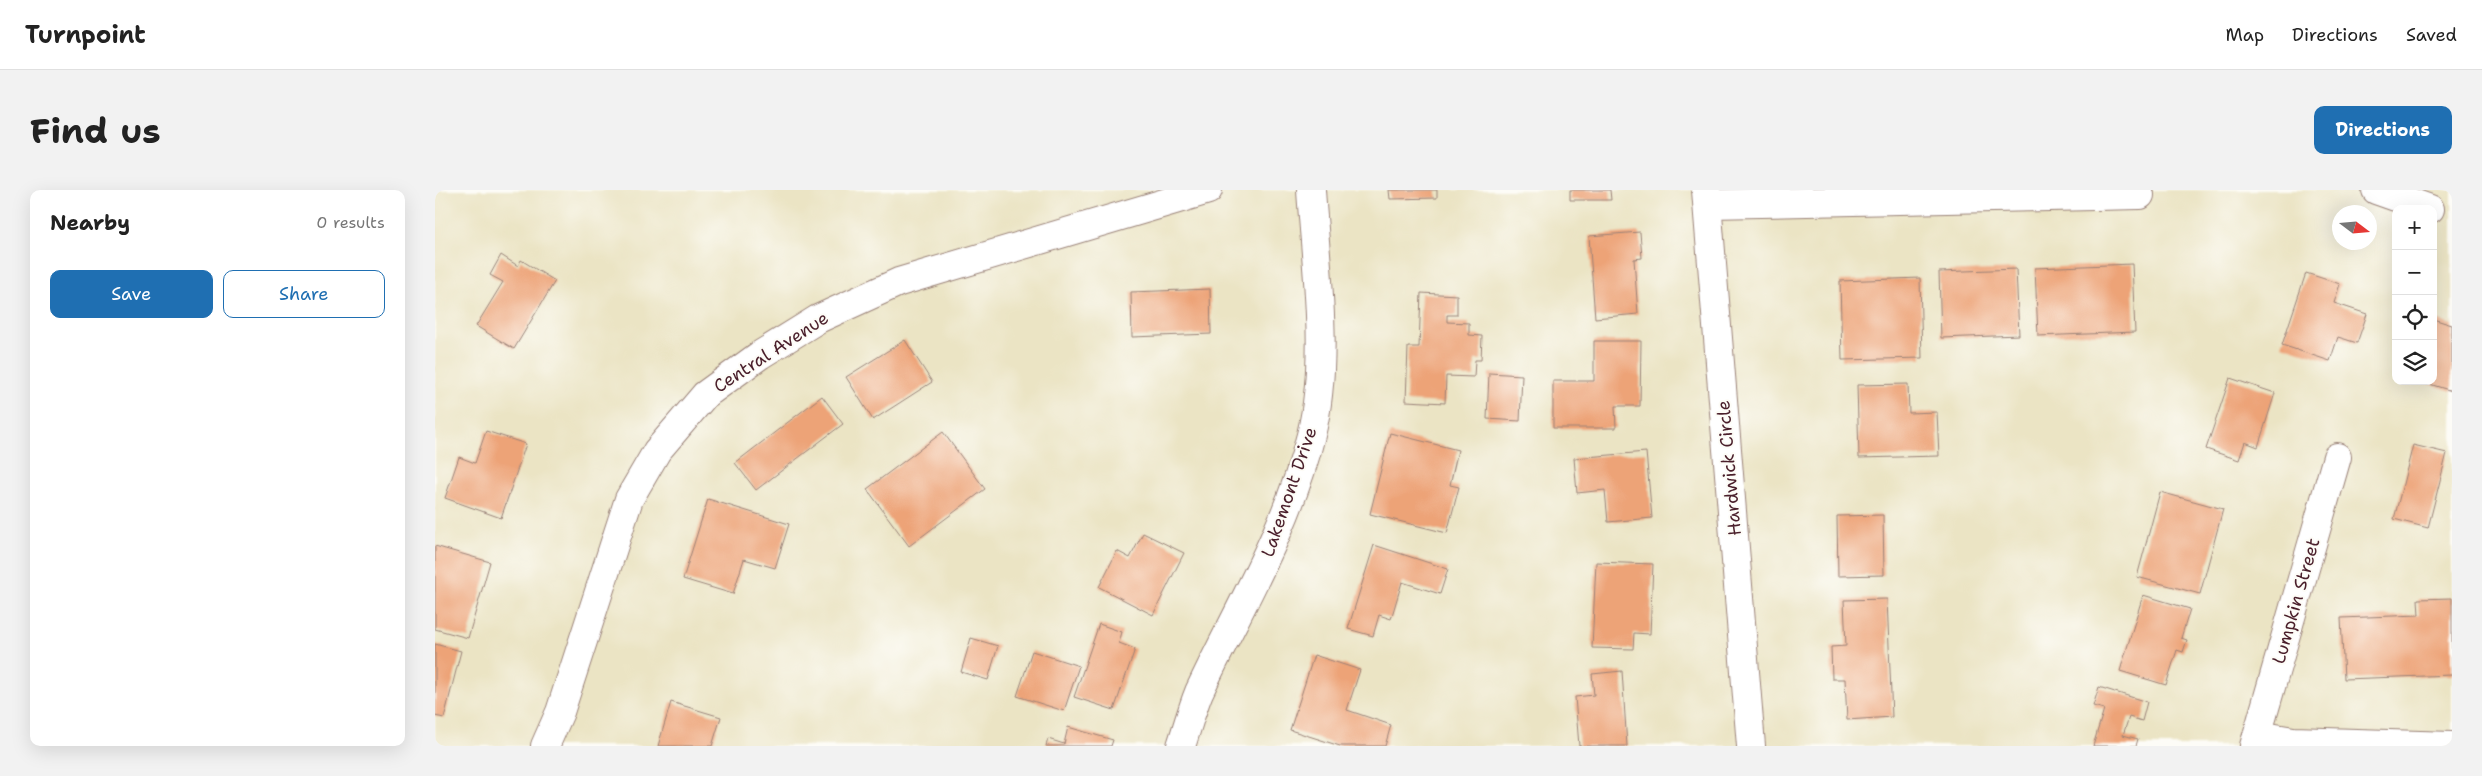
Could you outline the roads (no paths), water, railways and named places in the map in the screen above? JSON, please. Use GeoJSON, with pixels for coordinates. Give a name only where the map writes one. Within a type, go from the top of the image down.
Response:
{"type":"FeatureCollection","features":[{"type":"Feature","properties":{"kind":"street","name":"Central Avenue"},"geometry":{"type":"LineString","coordinates":[[545,746],[560,712],[629,499],[657,451],[705,395],[760,355],[818,318],[899,282],[1208,190]]}},
{"type":"Feature","properties":{"kind":"street","name":"Lakemont Drive"},"geometry":{"type":"LineString","coordinates":[[1181,746],[1199,694],[1258,578],[1284,516],[1311,435],[1321,364],[1311,190]]}},
{"type":"Feature","properties":{"kind":"street"},"geometry":{"type":"LineString","coordinates":[[2376,190],[2419,205]]}},
{"type":"Feature","properties":{"kind":"street"},"geometry":{"type":"LineString","coordinates":[[1707,197],[2140,194]]}},
{"type":"Feature","properties":{"kind":"street","name":"Hardwick Circle"},"geometry":{"type":"LineString","coordinates":[[1707,197],[1751,746]]}},
{"type":"Feature","properties":{"kind":"street"},"geometry":{"type":"LineString","coordinates":[[2437,211],[2452,217]]}},
{"type":"Feature","properties":{"kind":"street","name":"Lumpkin Street"},"geometry":{"type":"LineString","coordinates":[[2256,740],[2337,457]]}},
{"type":"Feature","properties":{"kind":"street"},"geometry":{"type":"LineString","coordinates":[[2256,740],[2452,746]]}}]}
